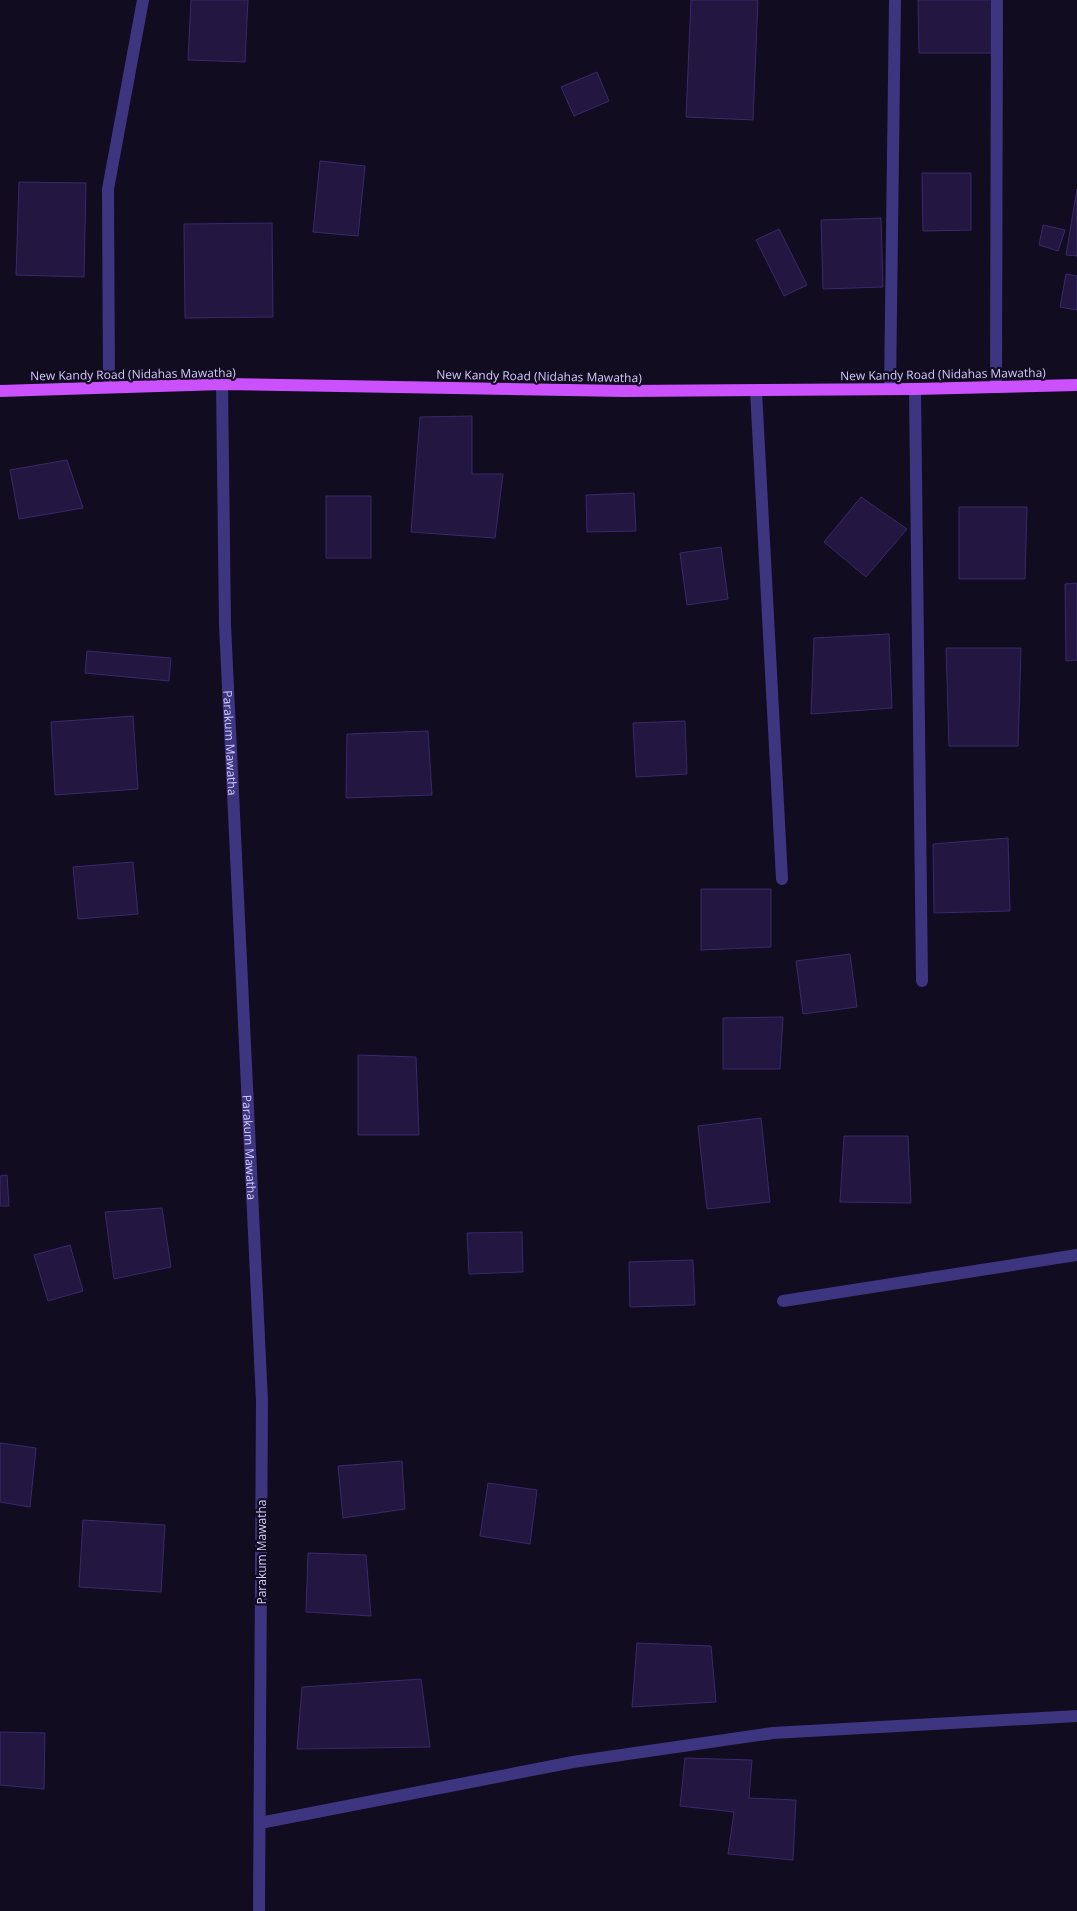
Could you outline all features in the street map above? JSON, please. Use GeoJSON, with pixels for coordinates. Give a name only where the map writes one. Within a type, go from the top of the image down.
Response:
{"type":"FeatureCollection","features":[{"type":"Feature","properties":{"kind":"main road","name":"New Kandy Road (Nidahas Mawatha)"},"geometry":{"type":"LineString","coordinates":[[0,391],[222,384],[625,391],[915,389],[1077,384]]}},
{"type":"Feature","properties":{"kind":"street"},"geometry":{"type":"LineString","coordinates":[[109,387],[108,189],[144,0]]}},
{"type":"Feature","properties":{"kind":"street"},"geometry":{"type":"LineString","coordinates":[[890,389],[895,0]]}},
{"type":"Feature","properties":{"kind":"street"},"geometry":{"type":"LineString","coordinates":[[996,386],[997,0]]}},
{"type":"Feature","properties":{"kind":"street","name":"Parakum Mawatha"},"geometry":{"type":"LineString","coordinates":[[222,384],[225,625],[262,1401],[259,1911]]}},
{"type":"Feature","properties":{"kind":"street"},"geometry":{"type":"LineString","coordinates":[[915,389],[922,981]]}},
{"type":"Feature","properties":{"kind":"street"},"geometry":{"type":"LineString","coordinates":[[756,391],[782,879]]}},
{"type":"Feature","properties":{"kind":"street"},"geometry":{"type":"LineString","coordinates":[[784,1301],[1077,1255]]}},
{"type":"Feature","properties":{"kind":"street"},"geometry":{"type":"LineString","coordinates":[[260,1824],[573,1762],[772,1733],[1077,1716]]}},
{"type":"Feature","properties":{"kind":"building"},"geometry":{"type":"Polygon","coordinates":[[[191,0],[248,0],[245,62],[188,60],[191,0]]]}},
{"type":"Feature","properties":{"kind":"building"},"geometry":{"type":"Polygon","coordinates":[[[691,0],[758,0],[753,120],[686,117],[691,0]]]}},
{"type":"Feature","properties":{"kind":"building"},"geometry":{"type":"Polygon","coordinates":[[[918,0],[994,0],[994,53],[919,53],[918,0]]]}},
{"type":"Feature","properties":{"kind":"building"},"geometry":{"type":"Polygon","coordinates":[[[597,72],[609,101],[574,116],[561,87],[597,72]]]}},
{"type":"Feature","properties":{"kind":"building"},"geometry":{"type":"Polygon","coordinates":[[[320,161],[365,166],[358,236],[313,232],[320,161]]]}},
{"type":"Feature","properties":{"kind":"building"},"geometry":{"type":"Polygon","coordinates":[[[922,173],[971,173],[971,230],[923,231],[922,173]]]}},
{"type":"Feature","properties":{"kind":"building"},"geometry":{"type":"Polygon","coordinates":[[[19,182],[86,183],[84,277],[16,275],[19,182]]]}},
{"type":"Feature","properties":{"kind":"building"},"geometry":{"type":"Polygon","coordinates":[[[1077,189],[1077,256],[1066,255],[1077,189]]]}},
{"type":"Feature","properties":{"kind":"building"},"geometry":{"type":"Polygon","coordinates":[[[881,218],[883,287],[823,289],[821,220],[881,218]]]}},
{"type":"Feature","properties":{"kind":"building"},"geometry":{"type":"Polygon","coordinates":[[[272,223],[273,317],[185,318],[184,224],[272,223]]]}},
{"type":"Feature","properties":{"kind":"building"},"geometry":{"type":"Polygon","coordinates":[[[1043,225],[1065,230],[1058,251],[1039,245],[1043,225]]]}},
{"type":"Feature","properties":{"kind":"building"},"geometry":{"type":"Polygon","coordinates":[[[779,229],[807,285],[784,296],[756,240],[779,229]]]}},
{"type":"Feature","properties":{"kind":"building"},"geometry":{"type":"Polygon","coordinates":[[[1066,274],[1077,276],[1077,310],[1060,307],[1066,274]]]}},
{"type":"Feature","properties":{"kind":"building"},"geometry":{"type":"Polygon","coordinates":[[[472,416],[472,474],[503,474],[495,538],[411,532],[420,417],[472,416]]]}},
{"type":"Feature","properties":{"kind":"building"},"geometry":{"type":"Polygon","coordinates":[[[67,460],[83,508],[19,519],[10,470],[67,460]]]}},
{"type":"Feature","properties":{"kind":"building"},"geometry":{"type":"Polygon","coordinates":[[[634,493],[636,531],[587,532],[586,495],[634,493]]]}},
{"type":"Feature","properties":{"kind":"building"},"geometry":{"type":"Polygon","coordinates":[[[326,496],[371,496],[371,558],[326,558],[326,496]]]}},
{"type":"Feature","properties":{"kind":"building"},"geometry":{"type":"Polygon","coordinates":[[[861,497],[907,529],[866,577],[824,542],[861,497]]]}},
{"type":"Feature","properties":{"kind":"building"},"geometry":{"type":"Polygon","coordinates":[[[959,507],[1027,507],[1025,579],[959,579],[959,507]]]}},
{"type":"Feature","properties":{"kind":"building"},"geometry":{"type":"Polygon","coordinates":[[[721,547],[728,599],[687,605],[680,553],[721,547]]]}},
{"type":"Feature","properties":{"kind":"building"},"geometry":{"type":"Polygon","coordinates":[[[1077,583],[1077,660],[1066,661],[1065,584],[1077,583]]]}},
{"type":"Feature","properties":{"kind":"building"},"geometry":{"type":"Polygon","coordinates":[[[889,634],[892,708],[811,714],[814,638],[889,634]]]}},
{"type":"Feature","properties":{"kind":"building"},"geometry":{"type":"Polygon","coordinates":[[[946,648],[1021,648],[1018,746],[949,746],[946,648]]]}},
{"type":"Feature","properties":{"kind":"building"},"geometry":{"type":"Polygon","coordinates":[[[87,651],[171,658],[169,681],[85,673],[87,651]]]}},
{"type":"Feature","properties":{"kind":"building"},"geometry":{"type":"Polygon","coordinates":[[[133,716],[138,789],[55,795],[51,722],[133,716]]]}},
{"type":"Feature","properties":{"kind":"building"},"geometry":{"type":"Polygon","coordinates":[[[685,721],[687,774],[636,777],[633,723],[685,721]]]}},
{"type":"Feature","properties":{"kind":"building"},"geometry":{"type":"Polygon","coordinates":[[[428,731],[432,795],[346,798],[347,734],[428,731]]]}},
{"type":"Feature","properties":{"kind":"building"},"geometry":{"type":"Polygon","coordinates":[[[1008,838],[1010,911],[934,913],[933,844],[1008,838]]]}},
{"type":"Feature","properties":{"kind":"building"},"geometry":{"type":"Polygon","coordinates":[[[133,862],[138,914],[78,919],[73,867],[133,862]]]}},
{"type":"Feature","properties":{"kind":"building"},"geometry":{"type":"Polygon","coordinates":[[[701,889],[771,889],[771,947],[701,950],[701,889]]]}},
{"type":"Feature","properties":{"kind":"building"},"geometry":{"type":"Polygon","coordinates":[[[850,954],[857,1007],[803,1014],[796,961],[850,954]]]}},
{"type":"Feature","properties":{"kind":"building"},"geometry":{"type":"Polygon","coordinates":[[[783,1017],[780,1069],[723,1069],[723,1018],[783,1017]]]}},
{"type":"Feature","properties":{"kind":"building"},"geometry":{"type":"Polygon","coordinates":[[[358,1055],[416,1057],[419,1135],[358,1135],[358,1055]]]}},
{"type":"Feature","properties":{"kind":"building"},"geometry":{"type":"Polygon","coordinates":[[[761,1118],[770,1202],[707,1209],[698,1126],[761,1118]]]}},
{"type":"Feature","properties":{"kind":"building"},"geometry":{"type":"Polygon","coordinates":[[[844,1136],[908,1136],[911,1203],[840,1202],[844,1136]]]}},
{"type":"Feature","properties":{"kind":"building"},"geometry":{"type":"Polygon","coordinates":[[[7,1175],[9,1206],[0,1206],[0,1176],[7,1175]]]}},
{"type":"Feature","properties":{"kind":"building"},"geometry":{"type":"Polygon","coordinates":[[[162,1208],[171,1267],[114,1279],[105,1212],[162,1208]]]}},
{"type":"Feature","properties":{"kind":"building"},"geometry":{"type":"Polygon","coordinates":[[[522,1232],[523,1272],[469,1274],[467,1233],[522,1232]]]}},
{"type":"Feature","properties":{"kind":"building"},"geometry":{"type":"Polygon","coordinates":[[[70,1245],[83,1291],[48,1301],[34,1255],[70,1245]]]}},
{"type":"Feature","properties":{"kind":"building"},"geometry":{"type":"Polygon","coordinates":[[[693,1260],[695,1305],[630,1307],[629,1262],[693,1260]]]}},
{"type":"Feature","properties":{"kind":"building"},"geometry":{"type":"Polygon","coordinates":[[[0,1443],[36,1448],[30,1507],[0,1502],[0,1443]]]}},
{"type":"Feature","properties":{"kind":"building"},"geometry":{"type":"Polygon","coordinates":[[[402,1461],[405,1509],[343,1518],[338,1466],[402,1461]]]}},
{"type":"Feature","properties":{"kind":"building"},"geometry":{"type":"Polygon","coordinates":[[[488,1483],[537,1490],[530,1544],[480,1536],[488,1483]]]}},
{"type":"Feature","properties":{"kind":"building"},"geometry":{"type":"Polygon","coordinates":[[[83,1520],[165,1525],[161,1592],[79,1587],[83,1520]]]}},
{"type":"Feature","properties":{"kind":"building"},"geometry":{"type":"Polygon","coordinates":[[[308,1553],[366,1555],[371,1616],[306,1612],[308,1553]]]}},
{"type":"Feature","properties":{"kind":"building"},"geometry":{"type":"Polygon","coordinates":[[[637,1643],[711,1646],[716,1702],[632,1707],[637,1643]]]}},
{"type":"Feature","properties":{"kind":"building"},"geometry":{"type":"Polygon","coordinates":[[[421,1679],[430,1747],[297,1749],[302,1687],[421,1679]]]}},
{"type":"Feature","properties":{"kind":"building"},"geometry":{"type":"Polygon","coordinates":[[[0,1732],[45,1733],[44,1789],[0,1785],[0,1732]]]}},
{"type":"Feature","properties":{"kind":"building"},"geometry":{"type":"Polygon","coordinates":[[[685,1758],[752,1760],[749,1798],[796,1800],[793,1860],[728,1854],[734,1812],[680,1806],[685,1758]]]}}]}
